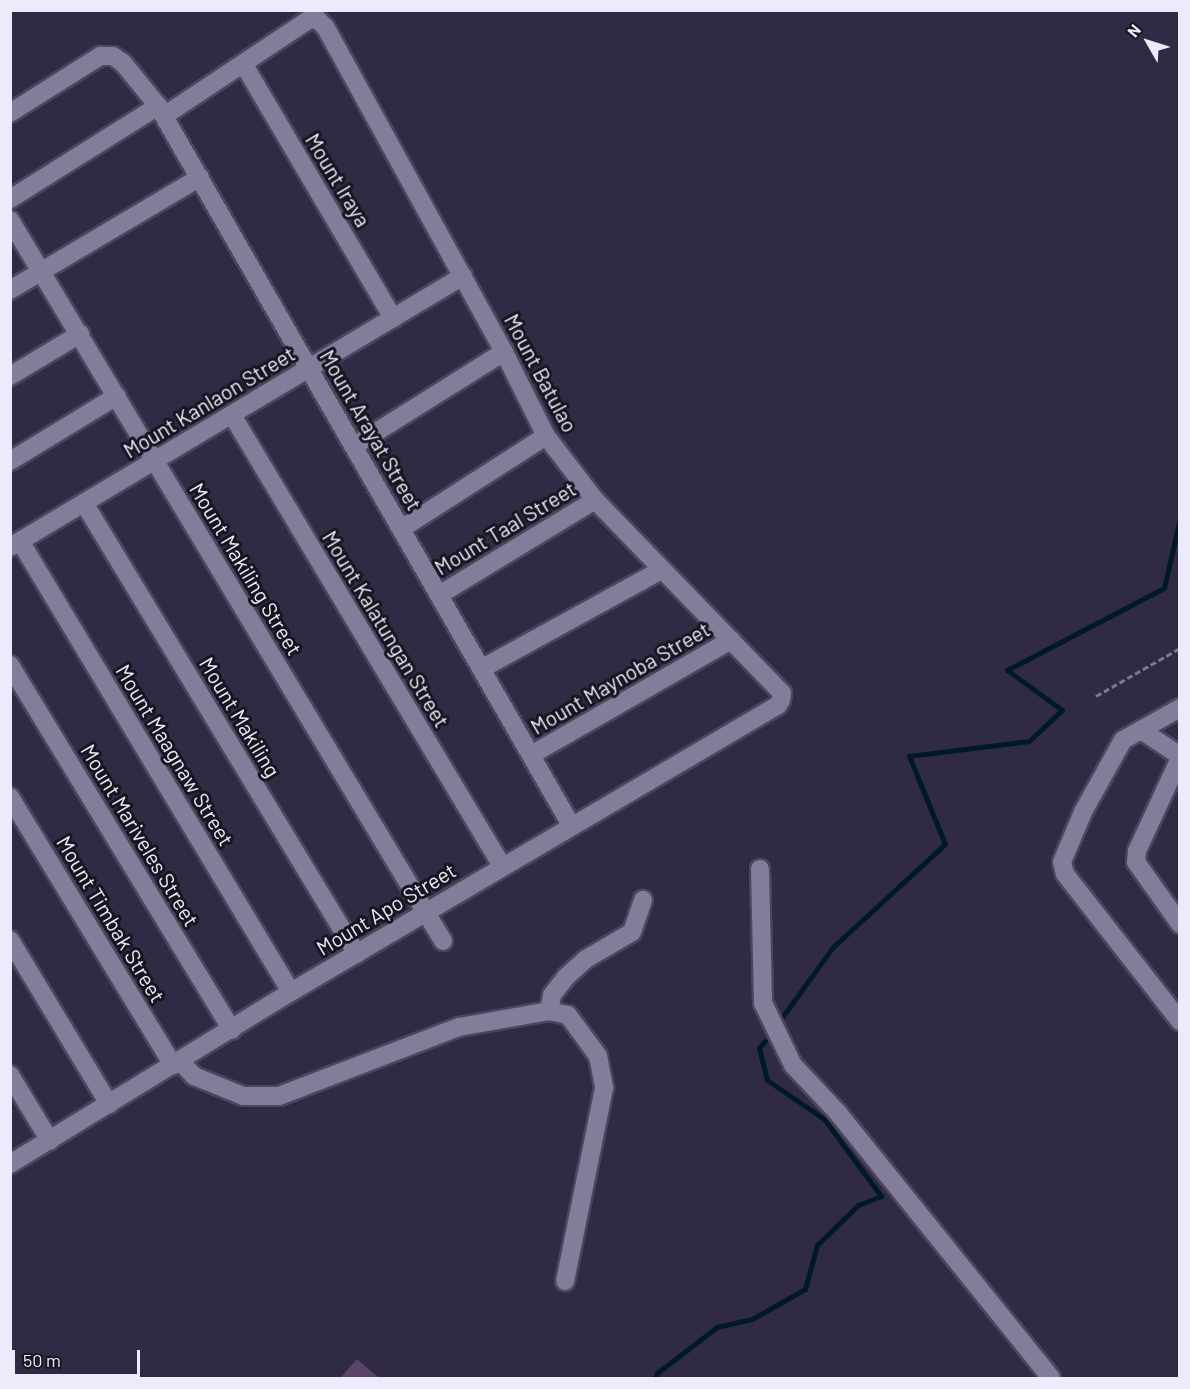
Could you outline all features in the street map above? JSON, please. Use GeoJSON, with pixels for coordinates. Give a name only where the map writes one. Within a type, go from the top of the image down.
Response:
{"type":"FeatureCollection","features":[{"type":"Feature","properties":{"kind":"street","name":"Mount Batulao"},"geometry":{"type":"LineString","coordinates":[[244,65],[310,19],[318,20],[325,27],[463,276],[546,436],[595,500],[782,693]]}},
{"type":"Feature","properties":{"kind":"street","name":"Mount Arayat Street"},"geometry":{"type":"LineString","coordinates":[[10,113],[100,56],[112,56],[123,63],[161,111],[571,825]]}},
{"type":"Feature","properties":{"kind":"street"},"geometry":{"type":"LineString","coordinates":[[10,199],[244,65]]}},
{"type":"Feature","properties":{"kind":"street","name":"Mount Iraya"},"geometry":{"type":"LineString","coordinates":[[244,65],[393,318]]}},
{"type":"Feature","properties":{"kind":"street"},"geometry":{"type":"LineString","coordinates":[[10,290],[200,177]]}},
{"type":"Feature","properties":{"kind":"street","name":"Mount Makiling Street"},"geometry":{"type":"LineString","coordinates":[[10,220],[443,941]]}},
{"type":"Feature","properties":{"kind":"street","name":"Mount Kanlaon Street"},"geometry":{"type":"LineString","coordinates":[[15,544],[463,276]]}},
{"type":"Feature","properties":{"kind":"street"},"geometry":{"type":"LineString","coordinates":[[10,376],[80,334]]}},
{"type":"Feature","properties":{"kind":"street"},"geometry":{"type":"LineString","coordinates":[[354,446],[504,352]]}},
{"type":"Feature","properties":{"kind":"street"},"geometry":{"type":"LineString","coordinates":[[10,461],[117,396]]}},
{"type":"Feature","properties":{"kind":"street","name":"Mount Kalatungan Street"},"geometry":{"type":"LineString","coordinates":[[232,414],[502,866]]}},
{"type":"Feature","properties":{"kind":"street"},"geometry":{"type":"LineString","coordinates":[[401,529],[546,436]]}},
{"type":"Feature","properties":{"kind":"street","name":"Mount Taal Street"},"geometry":{"type":"LineString","coordinates":[[439,595],[595,500]]}},
{"type":"Feature","properties":{"kind":"street","name":"Mount Makiling"},"geometry":{"type":"LineString","coordinates":[[84,503],[357,954]]}},
{"type":"Feature","properties":{"kind":"street","name":"Mount Maagnaw Street"},"geometry":{"type":"LineString","coordinates":[[15,544],[291,992]]}},
{"type":"Feature","properties":{"kind":"street"},"geometry":{"type":"LineString","coordinates":[[482,669],[661,570]]}},
{"type":"Feature","properties":{"kind":"street","name":"Mount Maynoba Street"},"geometry":{"type":"LineString","coordinates":[[531,755],[731,640]]}},
{"type":"Feature","properties":{"kind":"street","name":"Mount Mariveles Street"},"geometry":{"type":"LineString","coordinates":[[10,664],[232,1029]]}},
{"type":"Feature","properties":{"kind":"street","name":"Mount Apo Street"},"geometry":{"type":"LineString","coordinates":[[10,1164],[291,992],[778,705],[782,693]]}},
{"type":"Feature","properties":{"kind":"street"},"geometry":{"type":"LineString","coordinates":[[1179,708],[1123,740],[1083,812],[1062,862],[1065,874],[1179,1021]]}},
{"type":"Feature","properties":{"kind":"street"},"geometry":{"type":"LineString","coordinates":[[1141,730],[1179,757],[1137,851],[1136,862],[1179,924]]}},
{"type":"Feature","properties":{"kind":"street","name":"Mount Timbak Street"},"geometry":{"type":"LineString","coordinates":[[10,797],[176,1063],[194,1076],[243,1096],[279,1096],[459,1027],[549,1011]]}},
{"type":"Feature","properties":{"kind":"street"},"geometry":{"type":"LineString","coordinates":[[760,869],[763,1003],[793,1065],[838,1113],[1051,1378]]}},
{"type":"Feature","properties":{"kind":"street"},"geometry":{"type":"LineString","coordinates":[[565,1281],[604,1088],[598,1056],[580,1029],[568,1015],[549,1011],[552,995],[566,976],[586,959],[632,932],[643,900]]}},
{"type":"Feature","properties":{"kind":"street"},"geometry":{"type":"LineString","coordinates":[[10,940],[109,1104]]}},
{"type":"Feature","properties":{"kind":"street"},"geometry":{"type":"LineString","coordinates":[[12,1080],[50,1141]]}},
{"type":"Feature","properties":{"kind":"path"},"geometry":{"type":"LineString","coordinates":[[1096,696],[1179,648]]}},
{"type":"Feature","properties":{"kind":"building"},"geometry":{"type":"Polygon","coordinates":[[[357,1359],[379,1378],[340,1378],[357,1359]]]}},
{"type":"Feature","properties":{"kind":"waterway"},"geometry":{"type":"LineString","coordinates":[[783,1016],[833,947],[945,844],[909,756],[1029,741],[1062,710],[1007,670],[1164,588],[1180,518]]}},
{"type":"Feature","properties":{"kind":"waterway"},"geometry":{"type":"LineString","coordinates":[[655,1378],[657,1373],[717,1327],[752,1319],[805,1289],[817,1245],[858,1205],[881,1196],[824,1119],[767,1080],[759,1048],[765,1041]]}}]}
